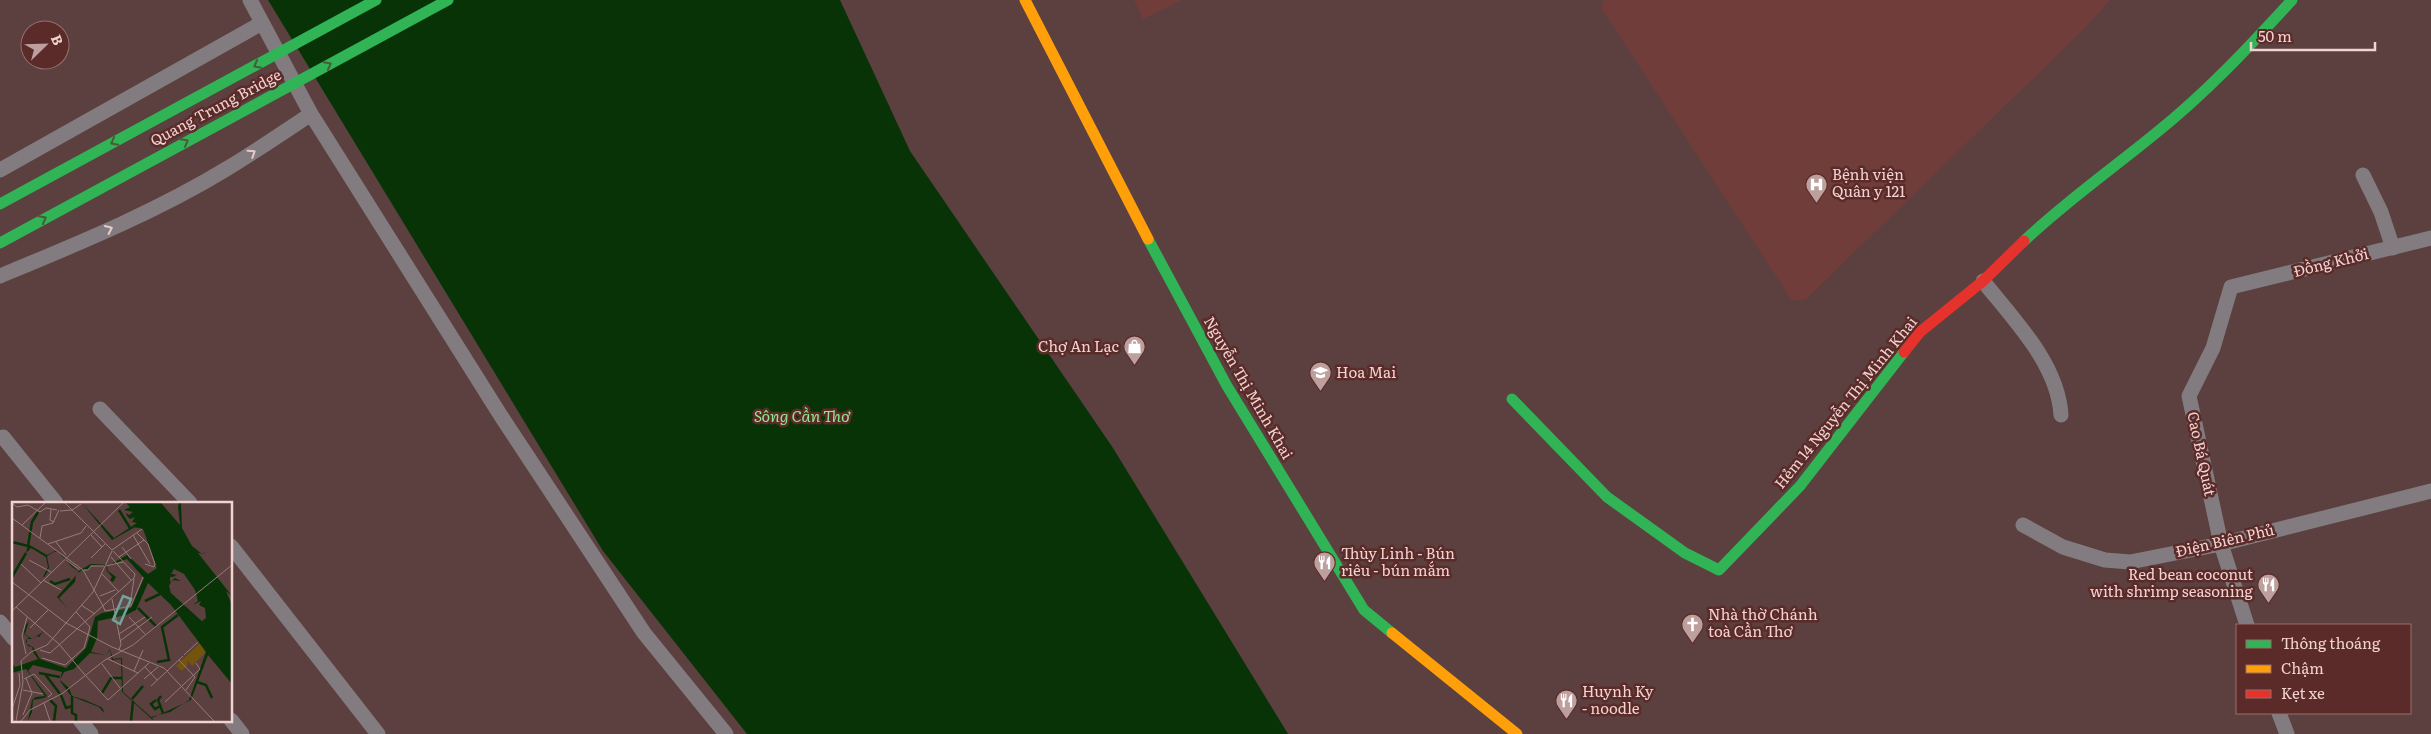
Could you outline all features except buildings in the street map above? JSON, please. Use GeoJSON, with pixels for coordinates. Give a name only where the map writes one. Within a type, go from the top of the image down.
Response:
{"type":"FeatureCollection","features":[{"type":"Feature","properties":{"kind":"street"},"geometry":{"type":"LineString","coordinates":[[250,0],[311,114],[501,416],[644,632],[726,734]]}},
{"type":"Feature","properties":{"kind":"street","name":"Quang Trung Bridge"},"geometry":{"type":"LineString","coordinates":[[0,204],[376,0]]}},
{"type":"Feature","properties":{"kind":"street","name":"Quang Trung Bridge"},"geometry":{"type":"LineString","coordinates":[[0,243],[448,0]]}},
{"type":"Feature","properties":{"kind":"street","name":"Nguyễn Thị Minh Khai"},"geometry":{"type":"LineString","coordinates":[[1026,0],[1107,163],[1227,386],[1364,610],[1517,734]]}},
{"type":"Feature","properties":{"kind":"street","name":"Hẻm 14 Nguyễn Thị Minh Khai"},"geometry":{"type":"LineString","coordinates":[[1512,399],[1607,497],[1685,553],[1719,570],[1800,486],[1920,332],[1983,281],[2047,219],[2158,132],[2234,63],[2292,0]]}},
{"type":"Feature","properties":{"kind":"street"},"geometry":{"type":"LineString","coordinates":[[0,170],[262,23]]}},
{"type":"Feature","properties":{"kind":"street"},"geometry":{"type":"LineString","coordinates":[[0,276],[87,240],[165,203],[228,169],[311,114]]}},
{"type":"Feature","properties":{"kind":"street"},"geometry":{"type":"LineString","coordinates":[[2363,176],[2382,212],[2393,248]]}},
{"type":"Feature","properties":{"kind":"street","name":"Đồng Khởi"},"geometry":{"type":"LineString","coordinates":[[2231,287],[2393,248],[2430,241]]}},
{"type":"Feature","properties":{"kind":"street"},"geometry":{"type":"LineString","coordinates":[[1983,281],[2027,337],[2048,372],[2060,398],[2060,415]]}},
{"type":"Feature","properties":{"kind":"street","name":"Cao Bá Quát"},"geometry":{"type":"LineString","coordinates":[[2231,287],[2213,348],[2189,396],[2221,544],[2247,624]]}},
{"type":"Feature","properties":{"kind":"street"},"geometry":{"type":"LineString","coordinates":[[100,409],[189,502]]}},
{"type":"Feature","properties":{"kind":"street"},"geometry":{"type":"LineString","coordinates":[[3,437],[55,502]]}},
{"type":"Feature","properties":{"kind":"street","name":"Điện Biên Phủ"},"geometry":{"type":"LineString","coordinates":[[2023,525],[2063,546],[2105,560],[2130,562],[2221,544],[2431,491]]}},
{"type":"Feature","properties":{"kind":"street"},"geometry":{"type":"LineString","coordinates":[[232,547],[378,734]]}},
{"type":"Feature","properties":{"kind":"street"},"geometry":{"type":"LineString","coordinates":[[0,622],[12,637]]}},
{"type":"Feature","properties":{"kind":"street"},"geometry":{"type":"LineString","coordinates":[[2278,714],[2287,734]]}},
{"type":"Feature","properties":{"kind":"street"},"geometry":{"type":"LineString","coordinates":[[232,721],[242,734]]}},
{"type":"Feature","properties":{"kind":"street"},"geometry":{"type":"LineString","coordinates":[[82,722],[91,734]]}},
{"type":"Feature","properties":{"kind":"shaded area"},"geometry":{"type":"Polygon","coordinates":[[[1134,0],[1182,0],[1143,19],[1134,0]]]}},
{"type":"Feature","properties":{"kind":"shaded area","name":"Bệnh viện Quân y 121"},"geometry":{"type":"Polygon","coordinates":[[[1603,0],[2110,0],[2082,31],[1806,299],[1798,301],[1791,299],[1602,9],[1603,0]]]}},
{"type":"Feature","properties":{"kind":"water","name":"Sông Cần Thơ"},"geometry":{"type":"Polygon","coordinates":[[[268,0],[840,0],[910,151],[1113,448],[1288,734],[747,734],[603,551],[268,0]]]}},
{"type":"Feature","properties":{"kind":"traffic: fast"},"geometry":{"type":"LineString","coordinates":[[0,204],[376,0]]}},
{"type":"Feature","properties":{"kind":"traffic: fast"},"geometry":{"type":"LineString","coordinates":[[0,243],[448,0]]}},
{"type":"Feature","properties":{"kind":"traffic: fast"},"geometry":{"type":"LineString","coordinates":[[2024,241],[2156,133],[2210,86],[2292,0]]}},
{"type":"Feature","properties":{"kind":"traffic: fast"},"geometry":{"type":"LineString","coordinates":[[1148,239],[1227,386],[1364,610],[1392,633]]}},
{"type":"Feature","properties":{"kind":"traffic: fast"},"geometry":{"type":"LineString","coordinates":[[1512,399],[1607,497],[1685,553],[1719,570],[1800,486],[1904,352]]}},
{"type":"Feature","properties":{"kind":"traffic: slow"},"geometry":{"type":"LineString","coordinates":[[1025,0],[1148,239]]}},
{"type":"Feature","properties":{"kind":"traffic: slow"},"geometry":{"type":"LineString","coordinates":[[1392,633],[1517,734]]}},
{"type":"Feature","properties":{"kind":"traffic: jam"},"geometry":{"type":"LineString","coordinates":[[1904,352],[1920,332],[1983,281],[2024,241]]}},
{"type":"Feature","properties":{"kind":"place","name":"Bệnh viện Quân y 121"},"geometry":{"type":"Point","coordinates":[1816,203]}},
{"type":"Feature","properties":{"kind":"place","name":"Chợ An Lạc"},"geometry":{"type":"Point","coordinates":[1135,366]}},
{"type":"Feature","properties":{"kind":"place","name":"Hoa Mai"},"geometry":{"type":"Point","coordinates":[1320,392]}},
{"type":"Feature","properties":{"kind":"place","name":"Thùy Linh - Bún riêu - bún mắm"},"geometry":{"type":"Point","coordinates":[1325,582]}},
{"type":"Feature","properties":{"kind":"place","name":"Red bean coconut with shrimp seasoning"},"geometry":{"type":"Point","coordinates":[2269,603]}},
{"type":"Feature","properties":{"kind":"place","name":"Nhà thờ Chánh toà Cần Thơ"},"geometry":{"type":"Point","coordinates":[1692,643]}},
{"type":"Feature","properties":{"kind":"place","name":"Huynh Ky - noodle"},"geometry":{"type":"Point","coordinates":[1566,720]}}]}
